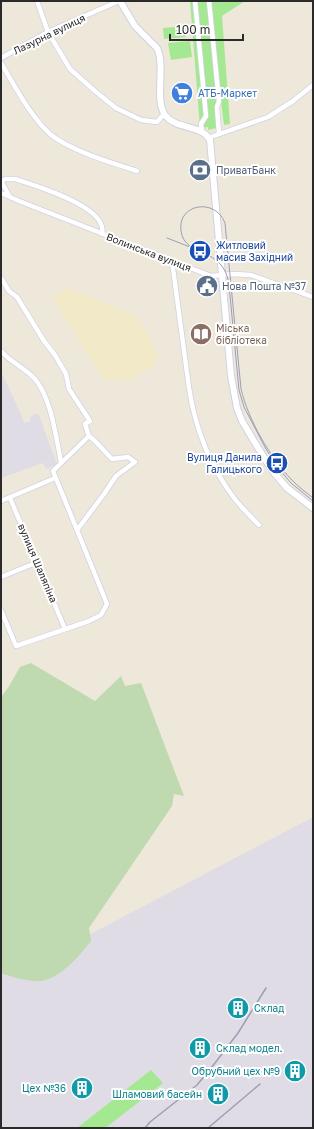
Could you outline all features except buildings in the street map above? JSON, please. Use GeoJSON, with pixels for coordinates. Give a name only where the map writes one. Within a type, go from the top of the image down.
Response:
{"type":"FeatureCollection","features":[{"type":"Feature","properties":{"kind":"street"},"geometry":{"type":"LineString","coordinates":[[37,1],[48,32],[70,69],[116,108],[141,120],[157,122],[164,114]]}},
{"type":"Feature","properties":{"kind":"street"},"geometry":{"type":"LineString","coordinates":[[120,1],[135,26],[157,48],[159,52],[161,61],[161,97],[164,114],[178,124],[202,132],[208,138],[211,148],[231,376],[237,408],[242,422],[275,474],[287,488],[313,508]]}},
{"type":"Feature","properties":{"kind":"street","name":"Лазурна вулиця"},"geometry":{"type":"LineString","coordinates":[[1,58],[48,32],[120,1]]}},
{"type":"Feature","properties":{"kind":"street"},"geometry":{"type":"LineString","coordinates":[[195,1],[206,116],[201,124],[202,132]]}},
{"type":"Feature","properties":{"kind":"street"},"geometry":{"type":"LineString","coordinates":[[209,1],[219,102],[216,107],[219,134]]}},
{"type":"Feature","properties":{"kind":"street"},"geometry":{"type":"LineString","coordinates":[[1,63],[33,113],[50,133],[63,143],[137,171]]}},
{"type":"Feature","properties":{"kind":"street"},"geometry":{"type":"LineString","coordinates":[[208,138],[224,131],[268,117],[293,101],[313,84]]}},
{"type":"Feature","properties":{"kind":"street"},"geometry":{"type":"LineString","coordinates":[[10,197],[1,182],[5,179],[15,179],[30,183],[78,202],[94,214],[99,220],[102,227],[102,234]]}},
{"type":"Feature","properties":{"kind":"street","name":"Волинська вулиця"},"geometry":{"type":"LineString","coordinates":[[1,193],[211,276],[251,275],[313,297]]}},
{"type":"Feature","properties":{"kind":"street"},"geometry":{"type":"LineString","coordinates":[[172,261],[192,408],[199,430],[220,477],[235,499],[259,525]]}},
{"type":"Feature","properties":{"kind":"street"},"geometry":{"type":"LineString","coordinates":[[1,278],[9,291],[17,297],[66,374],[69,389],[90,421],[85,424],[89,436],[112,459],[128,457],[135,462],[116,476],[77,530]]}},
{"type":"Feature","properties":{"kind":"street"},"geometry":{"type":"LineString","coordinates":[[1,351],[6,357],[34,377],[42,388],[47,400],[61,462]]}},
{"type":"Feature","properties":{"kind":"street"},"geometry":{"type":"LineString","coordinates":[[1,610],[16,646],[101,615],[107,604],[53,471],[89,436]]}},
{"type":"Feature","properties":{"kind":"street"},"geometry":{"type":"LineString","coordinates":[[1,501],[55,478]]}},
{"type":"Feature","properties":{"kind":"street","name":"вулиця Шаляпіна"},"geometry":{"type":"LineString","coordinates":[[10,498],[65,629]]}},
{"type":"Feature","properties":{"kind":"street"},"geometry":{"type":"LineString","coordinates":[[1,577],[38,562]]}},
{"type":"Feature","properties":{"kind":"shaded area"},"geometry":{"type":"Polygon","coordinates":[[[68,288],[138,316],[157,353],[158,358],[155,365],[130,380],[103,379],[52,297],[68,288]]]}},
{"type":"Feature","properties":{"kind":"shaded area"},"geometry":{"type":"Polygon","coordinates":[[[1,371],[25,423],[31,421],[30,417],[38,413],[57,464],[46,469],[43,463],[1,478],[1,371]]]}},
{"type":"Feature","properties":{"kind":"shaded area"},"geometry":{"type":"Polygon","coordinates":[[[313,817],[313,1128],[1,1128],[1,935],[81,939],[313,817]]]}},
{"type":"Feature","properties":{"kind":"green space"},"geometry":{"type":"Polygon","coordinates":[[[190,1],[245,1],[222,16],[230,124],[224,125],[221,102],[219,101],[216,128],[208,130],[208,127],[200,128],[190,1]]]}},
{"type":"Feature","properties":{"kind":"green space"},"geometry":{"type":"Polygon","coordinates":[[[186,26],[186,37],[164,39],[163,28],[186,26]]]}},
{"type":"Feature","properties":{"kind":"green space"},"geometry":{"type":"Polygon","coordinates":[[[190,41],[192,57],[171,60],[168,43],[190,41]]]}},
{"type":"Feature","properties":{"kind":"green space"},"geometry":{"type":"Polygon","coordinates":[[[31,663],[95,701],[121,676],[125,686],[141,683],[184,796],[174,794],[172,806],[89,928],[91,941],[69,966],[56,976],[41,981],[15,978],[1,973],[1,697],[20,667],[31,663]]]}},
{"type":"Feature","properties":{"kind":"green space"},"geometry":{"type":"Polygon","coordinates":[[[151,1070],[163,1083],[108,1126],[102,1128],[77,1128],[151,1070]]]}},
{"type":"Feature","properties":{"kind":"tram line"},"geometry":{"type":"LineString","coordinates":[[313,498],[294,483],[276,461],[254,425],[244,401],[241,389],[225,223],[220,215],[213,209],[198,207],[185,215],[181,222],[181,231],[184,240],[189,246],[213,258],[226,272],[229,285],[239,390],[244,407],[266,449],[280,470],[291,483],[313,501]]}},
{"type":"Feature","properties":{"kind":"tram line"},"geometry":{"type":"LineString","coordinates":[[167,238],[190,247]]}},
{"type":"Feature","properties":{"kind":"railway"},"geometry":{"type":"LineString","coordinates":[[145,1128],[150,1122],[197,1085],[238,1033],[266,988]]}},
{"type":"Feature","properties":{"kind":"railway"},"geometry":{"type":"LineString","coordinates":[[208,1128],[260,1084]]}},
{"type":"Feature","properties":{"kind":"place","name":"АТБ-Маркет"},"geometry":{"type":"Point","coordinates":[182,93]}},
{"type":"Feature","properties":{"kind":"place","name":"ПриватБанк"},"geometry":{"type":"Point","coordinates":[200,170]}},
{"type":"Feature","properties":{"kind":"place","name":"Житловий масив Західний"},"geometry":{"type":"Point","coordinates":[200,251]}},
{"type":"Feature","properties":{"kind":"place","name":"Нова Пошта №37"},"geometry":{"type":"Point","coordinates":[207,286]}},
{"type":"Feature","properties":{"kind":"place","name":"Міська бібліотека"},"geometry":{"type":"Point","coordinates":[201,334]}},
{"type":"Feature","properties":{"kind":"place","name":"Вулиця Данила Галицького"},"geometry":{"type":"Point","coordinates":[277,463]}},
{"type":"Feature","properties":{"kind":"place","name":"Склад"},"geometry":{"type":"Point","coordinates":[238,1008]}},
{"type":"Feature","properties":{"kind":"place","name":"Склад модел."},"geometry":{"type":"Point","coordinates":[200,1048]}},
{"type":"Feature","properties":{"kind":"place","name":"Обрубний цех №9"},"geometry":{"type":"Point","coordinates":[295,1071]}},
{"type":"Feature","properties":{"kind":"place","name":"Цех №36"},"geometry":{"type":"Point","coordinates":[82,1088]}},
{"type":"Feature","properties":{"kind":"place","name":"Шламовий басейн"},"geometry":{"type":"Point","coordinates":[218,1094]}}]}
